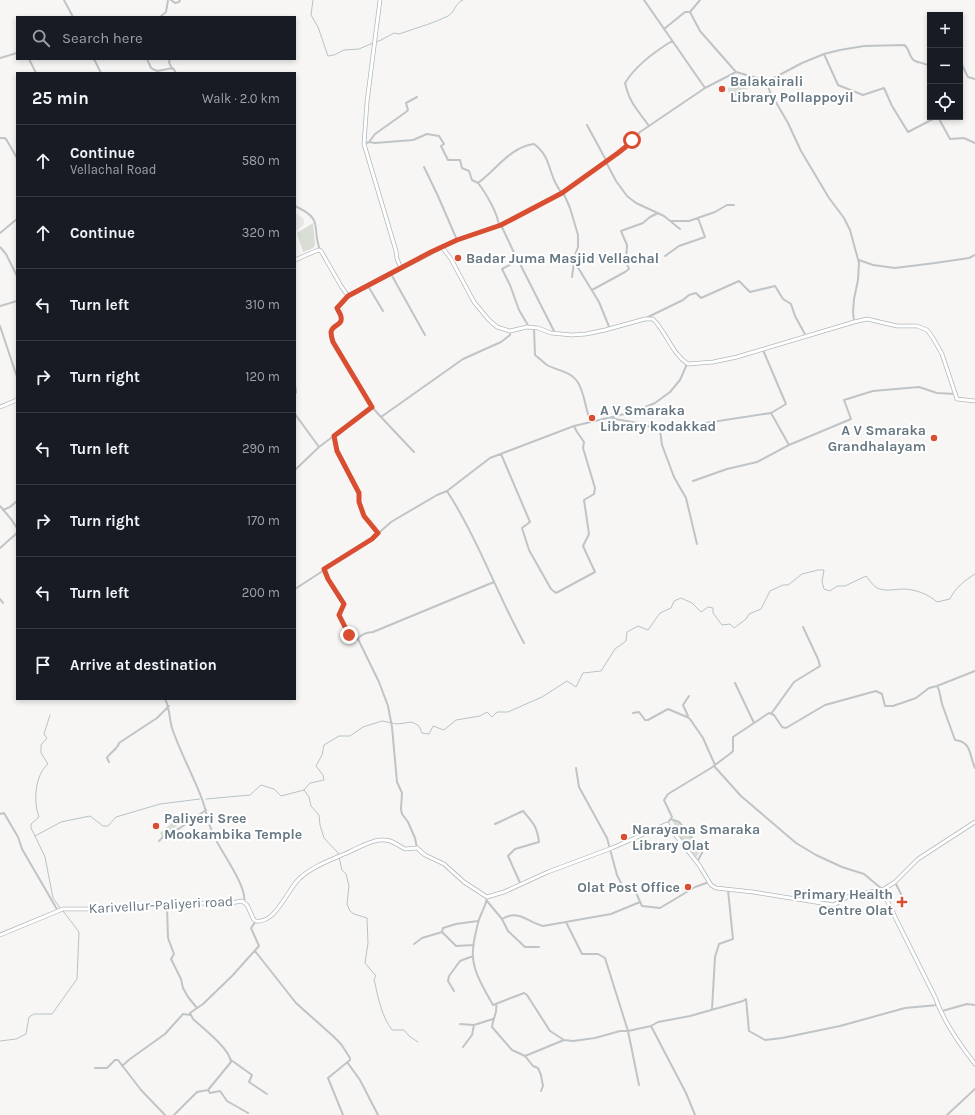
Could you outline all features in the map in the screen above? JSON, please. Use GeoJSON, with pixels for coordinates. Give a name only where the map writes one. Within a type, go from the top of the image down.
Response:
{"type":"FeatureCollection","features":[{"type":"Feature","properties":{"kind":"street"},"geometry":{"type":"LineString","coordinates":[[64,0],[72,16]]}},
{"type":"Feature","properties":{"kind":"street"},"geometry":{"type":"LineString","coordinates":[[161,16],[166,12],[169,0],[179,2],[180,0]]}},
{"type":"Feature","properties":{"kind":"street"},"geometry":{"type":"LineString","coordinates":[[380,0],[367,102],[364,144],[397,258],[402,268]]}},
{"type":"Feature","properties":{"kind":"street"},"geometry":{"type":"LineString","coordinates":[[644,0],[705,88]]}},
{"type":"Feature","properties":{"kind":"street"},"geometry":{"type":"LineString","coordinates":[[690,12],[700,0]]}},
{"type":"Feature","properties":{"kind":"street"},"geometry":{"type":"LineString","coordinates":[[664,29],[684,12],[690,12]]}},
{"type":"Feature","properties":{"kind":"street"},"geometry":{"type":"LineString","coordinates":[[690,12],[700,31],[736,72],[768,81],[802,63],[824,54],[851,47],[904,45],[908,48],[911,57],[915,61],[927,65]]}},
{"type":"Feature","properties":{"kind":"street"},"geometry":{"type":"LineString","coordinates":[[649,126],[634,108],[628,97],[625,83],[630,75],[639,66],[672,41]]}},
{"type":"Feature","properties":{"kind":"street"},"geometry":{"type":"LineString","coordinates":[[0,58],[16,52]]}},
{"type":"Feature","properties":{"kind":"street"},"geometry":{"type":"LineString","coordinates":[[824,54],[838,85],[863,95],[884,88],[892,106],[908,132],[931,120]]}},
{"type":"Feature","properties":{"kind":"street"},"geometry":{"type":"LineString","coordinates":[[30,60],[36,72]]}},
{"type":"Feature","properties":{"kind":"street"},"geometry":{"type":"LineString","coordinates":[[94,60],[100,72]]}},
{"type":"Feature","properties":{"kind":"street"},"geometry":{"type":"LineString","coordinates":[[147,60],[150,67],[157,71],[172,69]]}},
{"type":"Feature","properties":{"kind":"street"},"geometry":{"type":"LineString","coordinates":[[170,60],[172,69],[174,69],[176,72]]}},
{"type":"Feature","properties":{"kind":"street"},"geometry":{"type":"LineString","coordinates":[[963,67],[968,77],[975,79]]}},
{"type":"Feature","properties":{"kind":"street"},"geometry":{"type":"LineString","coordinates":[[414,452],[372,407],[333,342],[331,332],[333,328],[340,324],[341,321],[341,316],[337,308],[348,296],[442,247],[457,240],[500,226],[562,193],[607,162],[628,145],[640,132],[705,88],[736,72]]}},
{"type":"Feature","properties":{"kind":"street"},"geometry":{"type":"LineString","coordinates":[[768,81],[770,92],[801,151],[829,198],[848,224],[859,260],[859,273],[854,299],[854,322]]}},
{"type":"Feature","properties":{"kind":"street"},"geometry":{"type":"LineString","coordinates":[[369,142],[376,134],[406,112],[408,110],[406,103],[417,97]]}},
{"type":"Feature","properties":{"kind":"street"},"geometry":{"type":"LineString","coordinates":[[939,120],[950,139],[964,138],[975,143]]}},
{"type":"Feature","properties":{"kind":"street"},"geometry":{"type":"LineString","coordinates":[[587,125],[616,181],[627,196],[636,203],[658,213],[680,229]]}},
{"type":"Feature","properties":{"kind":"street"},"geometry":{"type":"LineString","coordinates":[[364,144],[369,142],[385,143],[413,140],[427,134],[439,136],[444,144],[441,146],[448,160],[460,160],[462,168],[469,171],[472,180],[478,183],[555,333]]}},
{"type":"Feature","properties":{"kind":"street"},"geometry":{"type":"LineString","coordinates":[[0,138],[6,139],[16,156]]}},
{"type":"Feature","properties":{"kind":"street"},"geometry":{"type":"LineString","coordinates":[[478,183],[486,177],[497,164],[518,149],[525,145],[534,144],[539,148],[548,161],[555,183],[570,208],[578,235],[578,247],[574,261],[572,278]]}},
{"type":"Feature","properties":{"kind":"street"},"geometry":{"type":"LineString","coordinates":[[424,167],[457,240]]}},
{"type":"Feature","properties":{"kind":"street"},"geometry":{"type":"LineString","coordinates":[[670,221],[688,221],[715,212],[727,205],[734,205]]}},
{"type":"Feature","properties":{"kind":"street"},"geometry":{"type":"LineString","coordinates":[[296,207],[314,218],[316,222],[319,247],[340,286],[348,296]]}},
{"type":"Feature","properties":{"kind":"street"},"geometry":{"type":"LineString","coordinates":[[592,290],[629,269],[626,261],[627,245],[621,231],[643,223],[658,213]]}},
{"type":"Feature","properties":{"kind":"street"},"geometry":{"type":"LineString","coordinates":[[665,256],[679,246],[705,237],[698,218]]}},
{"type":"Feature","properties":{"kind":"street"},"geometry":{"type":"LineString","coordinates":[[0,233],[16,220]]}},
{"type":"Feature","properties":{"kind":"street"},"geometry":{"type":"LineString","coordinates":[[0,247],[6,254],[16,274]]}},
{"type":"Feature","properties":{"kind":"street"},"geometry":{"type":"LineString","coordinates":[[442,247],[451,259],[474,302],[497,327],[510,332]]}},
{"type":"Feature","properties":{"kind":"street"},"geometry":{"type":"LineString","coordinates":[[296,260],[318,250],[321,251]]}},
{"type":"Feature","properties":{"kind":"street"},"geometry":{"type":"LineString","coordinates":[[859,260],[873,265],[895,268],[969,258],[975,255]]}},
{"type":"Feature","properties":{"kind":"street"},"geometry":{"type":"LineString","coordinates":[[517,259],[517,261],[502,269],[515,297],[519,310],[529,327]]}},
{"type":"Feature","properties":{"kind":"street"},"geometry":{"type":"LineString","coordinates":[[574,261],[604,312],[610,328]]}},
{"type":"Feature","properties":{"kind":"street"},"geometry":{"type":"LineString","coordinates":[[391,274],[425,335]]}},
{"type":"Feature","properties":{"kind":"street"},"geometry":{"type":"LineString","coordinates":[[381,417],[463,358],[501,342],[510,335],[510,332],[517,329],[529,327],[555,333],[572,335],[586,334],[645,318],[683,300],[688,295],[696,293],[701,298],[739,281],[750,292],[775,286],[783,299],[791,304],[795,316],[806,336]]}},
{"type":"Feature","properties":{"kind":"street"},"geometry":{"type":"LineString","coordinates":[[368,286],[382,311]]}},
{"type":"Feature","properties":{"kind":"street"},"geometry":{"type":"LineString","coordinates":[[0,306],[16,301]]}},
{"type":"Feature","properties":{"kind":"street"},"geometry":{"type":"LineString","coordinates":[[645,318],[653,319],[660,325],[678,356],[687,364],[713,362],[763,350],[854,322],[867,320],[896,326],[917,326],[927,330],[942,354],[957,399],[975,401]]}},
{"type":"Feature","properties":{"kind":"street"},"geometry":{"type":"LineString","coordinates":[[0,326],[16,374]]}},
{"type":"Feature","properties":{"kind":"street"},"geometry":{"type":"LineString","coordinates":[[534,328],[535,355],[547,364],[577,380],[581,389],[587,414],[591,422]]}},
{"type":"Feature","properties":{"kind":"street"},"geometry":{"type":"LineString","coordinates":[[610,417],[638,423],[660,430],[771,413],[786,404],[763,350]]}},
{"type":"Feature","properties":{"kind":"street"},"geometry":{"type":"LineString","coordinates":[[296,588],[372,539],[404,514],[447,491],[490,458],[574,426],[633,412],[655,403],[670,392],[680,380],[687,364]]}},
{"type":"Feature","properties":{"kind":"street"},"geometry":{"type":"LineString","coordinates":[[693,481],[727,469],[757,462],[789,445],[851,419],[844,400],[873,391],[918,387],[937,393],[955,394]]}},
{"type":"Feature","properties":{"kind":"street"},"geometry":{"type":"LineString","coordinates":[[0,407],[16,400]]}},
{"type":"Feature","properties":{"kind":"street"},"geometry":{"type":"LineString","coordinates":[[296,469],[319,447],[372,407]]}},
{"type":"Feature","properties":{"kind":"street"},"geometry":{"type":"LineString","coordinates":[[771,413],[789,445]]}},
{"type":"Feature","properties":{"kind":"street"},"geometry":{"type":"LineString","coordinates":[[296,415],[319,447]]}},
{"type":"Feature","properties":{"kind":"street"},"geometry":{"type":"LineString","coordinates":[[501,454],[530,522],[522,528],[526,541],[551,590],[556,594],[595,572],[583,546],[589,534],[584,500],[594,494],[595,488],[583,448],[584,442],[574,426]]}},
{"type":"Feature","properties":{"kind":"street"},"geometry":{"type":"LineString","coordinates":[[660,430],[662,445],[674,477],[686,498],[697,544]]}},
{"type":"Feature","properties":{"kind":"street"},"geometry":{"type":"LineString","coordinates":[[334,436],[337,451],[359,493],[359,502],[364,516],[378,533]]}},
{"type":"Feature","properties":{"kind":"street"},"geometry":{"type":"LineString","coordinates":[[447,491],[480,549],[513,624],[524,644]]}},
{"type":"Feature","properties":{"kind":"street"},"geometry":{"type":"LineString","coordinates":[[3,510],[16,502]]}},
{"type":"Feature","properties":{"kind":"street"},"geometry":{"type":"LineString","coordinates":[[0,506],[16,526]]}},
{"type":"Feature","properties":{"kind":"street"},"geometry":{"type":"LineString","coordinates":[[0,548],[16,534]]}},
{"type":"Feature","properties":{"kind":"street"},"geometry":{"type":"LineString","coordinates":[[324,569],[328,579],[344,604],[339,615],[352,639],[358,639],[364,634],[373,632],[494,582]]}},
{"type":"Feature","properties":{"kind":"street"},"geometry":{"type":"LineString","coordinates":[[0,599],[3,603]]}},
{"type":"Feature","properties":{"kind":"street"},"geometry":{"type":"LineString","coordinates":[[487,898],[521,885],[548,872],[610,849],[667,824],[671,819],[672,814],[666,804],[665,798],[668,794],[715,766],[732,752],[733,737],[771,714],[794,682],[820,666],[803,626]]}},
{"type":"Feature","properties":{"kind":"street"},"geometry":{"type":"LineString","coordinates":[[358,639],[383,691],[392,725],[397,782],[402,794],[402,814],[408,822],[415,838],[417,848],[424,855],[444,864],[464,882],[487,898],[502,919],[508,931],[526,947],[539,946]]}},
{"type":"Feature","properties":{"kind":"street"},"geometry":{"type":"LineString","coordinates":[[771,714],[782,727],[786,728],[819,709],[837,701],[878,691],[882,694],[885,706],[889,706],[916,698],[928,688],[975,671]]}},
{"type":"Feature","properties":{"kind":"street"},"geometry":{"type":"LineString","coordinates":[[735,683],[754,723]]}},
{"type":"Feature","properties":{"kind":"street"},"geometry":{"type":"LineString","coordinates":[[937,686],[940,690],[942,704],[955,740],[962,741],[968,745],[975,768]]}},
{"type":"Feature","properties":{"kind":"street"},"geometry":{"type":"LineString","coordinates":[[689,696],[683,705],[690,719],[703,738],[715,766],[741,796],[796,843],[816,855],[842,867],[864,874],[883,889],[938,1005],[951,1029],[975,1064]]}},
{"type":"Feature","properties":{"kind":"street"},"geometry":{"type":"LineString","coordinates":[[166,700],[169,706],[172,727],[206,810],[212,833],[229,861],[244,892],[246,898],[244,902]]}},
{"type":"Feature","properties":{"kind":"street"},"geometry":{"type":"LineString","coordinates":[[109,762],[107,758],[108,755],[119,743],[157,718],[169,706]]}},
{"type":"Feature","properties":{"kind":"street"},"geometry":{"type":"LineString","coordinates":[[633,713],[639,712],[645,720],[648,720],[668,709],[690,719]]}},
{"type":"Feature","properties":{"kind":"street"},"geometry":{"type":"LineString","coordinates":[[576,768],[579,787],[607,838],[622,885],[623,887],[633,886],[642,906],[660,908],[695,886],[709,882]]}},
{"type":"Feature","properties":{"kind":"street"},"geometry":{"type":"LineString","coordinates":[[159,841],[206,810]]}},
{"type":"Feature","properties":{"kind":"street"},"geometry":{"type":"LineString","coordinates":[[495,824],[523,811],[537,830],[539,842],[515,849],[508,856],[521,885]]}},
{"type":"Feature","properties":{"kind":"street"},"geometry":{"type":"LineString","coordinates":[[0,814],[4,813],[18,837],[22,849],[58,911]]}},
{"type":"Feature","properties":{"kind":"street"},"geometry":{"type":"LineString","coordinates":[[671,819],[679,822],[703,851],[697,862]]}},
{"type":"Feature","properties":{"kind":"street"},"geometry":{"type":"LineString","coordinates":[[667,824],[697,862],[711,885],[716,888],[753,892],[834,905],[847,897],[883,889],[895,882],[918,859],[975,822]]}},
{"type":"Feature","properties":{"kind":"street"},"geometry":{"type":"LineString","coordinates":[[190,1015],[190,1013],[232,976],[259,946],[251,926],[256,921],[265,919],[280,907],[293,885],[301,877],[337,856],[378,840],[387,840],[396,843],[404,850],[417,848]]}},
{"type":"Feature","properties":{"kind":"street"},"geometry":{"type":"LineString","coordinates":[[895,882],[902,894]]}},
{"type":"Feature","properties":{"kind":"street"},"geometry":{"type":"LineString","coordinates":[[712,1009],[715,957],[719,944],[733,939],[728,890]]}},
{"type":"Feature","properties":{"kind":"street"},"geometry":{"type":"LineString","coordinates":[[487,898],[485,907],[478,921],[473,956],[476,972],[486,993],[493,1005],[524,994],[527,995],[550,1031],[564,1040],[573,1041],[595,1038],[620,1031],[628,1031],[651,1026],[658,1022],[690,1016],[746,1000],[749,1030],[764,1040],[802,1035],[905,1008],[938,1005]]}},
{"type":"Feature","properties":{"kind":"street","name":"Karivellur-Paliyeri road"},"geometry":{"type":"LineString","coordinates":[[0,935],[58,911],[107,909],[132,905],[153,906],[167,904],[225,904],[244,902],[256,921]]}},
{"type":"Feature","properties":{"kind":"street"},"geometry":{"type":"LineString","coordinates":[[502,919],[509,915],[521,916],[543,926],[611,914],[640,902]]}},
{"type":"Feature","properties":{"kind":"street"},"geometry":{"type":"LineString","coordinates":[[167,904],[168,938],[174,954],[171,959],[181,979],[183,988],[197,1008]]}},
{"type":"Feature","properties":{"kind":"street"},"geometry":{"type":"LineString","coordinates":[[414,944],[422,938],[442,932],[443,928],[456,924],[478,921]]}},
{"type":"Feature","properties":{"kind":"street"},"geometry":{"type":"LineString","coordinates":[[566,922],[582,954],[598,954],[605,958],[628,1031],[640,1084]]}},
{"type":"Feature","properties":{"kind":"street"},"geometry":{"type":"LineString","coordinates":[[442,932],[456,946],[474,945]]}},
{"type":"Feature","properties":{"kind":"street"},"geometry":{"type":"LineString","coordinates":[[254,951],[296,1003],[341,1044],[350,1058],[328,1078],[343,1115]]}},
{"type":"Feature","properties":{"kind":"street"},"geometry":{"type":"LineString","coordinates":[[454,991],[448,981],[449,976],[460,962],[473,956]]}},
{"type":"Feature","properties":{"kind":"street"},"geometry":{"type":"LineString","coordinates":[[496,1004],[497,1010],[493,1019],[492,1027],[512,1050],[525,1056],[533,1066],[538,1068],[543,1086],[541,1091]]}},
{"type":"Feature","properties":{"kind":"street"},"geometry":{"type":"LineString","coordinates":[[942,1011],[967,1004],[975,1005]]}},
{"type":"Feature","properties":{"kind":"street"},"geometry":{"type":"LineString","coordinates":[[122,1066],[165,1034],[183,1014],[190,1015],[224,1049],[231,1060],[252,1075],[249,1082],[267,1094]]}},
{"type":"Feature","properties":{"kind":"street"},"geometry":{"type":"LineString","coordinates":[[460,1024],[474,1025],[493,1019]]}},
{"type":"Feature","properties":{"kind":"street"},"geometry":{"type":"LineString","coordinates":[[463,1047],[472,1036],[474,1025]]}},
{"type":"Feature","properties":{"kind":"street"},"geometry":{"type":"LineString","coordinates":[[651,1026],[686,1093],[695,1115]]}},
{"type":"Feature","properties":{"kind":"street"},"geometry":{"type":"LineString","coordinates":[[525,1056],[564,1040]]}},
{"type":"Feature","properties":{"kind":"street"},"geometry":{"type":"LineString","coordinates":[[95,1068],[107,1068],[115,1060],[118,1060],[141,1090],[165,1115]]}},
{"type":"Feature","properties":{"kind":"street"},"geometry":{"type":"LineString","coordinates":[[174,1115],[197,1092],[208,1090],[229,1065],[231,1060]]}},
{"type":"Feature","properties":{"kind":"street"},"geometry":{"type":"LineString","coordinates":[[347,1062],[360,1080],[378,1115]]}},
{"type":"Feature","properties":{"kind":"street"},"geometry":{"type":"LineString","coordinates":[[947,1115],[975,1089]]}},
{"type":"Feature","properties":{"kind":"street"},"geometry":{"type":"LineString","coordinates":[[208,1090],[210,1093],[220,1091],[228,1101],[248,1113]]}},
{"type":"Feature","properties":{"kind":"shaded area"},"geometry":{"type":"Polygon","coordinates":[[[737,78],[745,81],[748,87],[747,89],[742,89],[733,97],[729,94],[728,89],[734,79],[737,78]]]}},
{"type":"Feature","properties":{"kind":"shaded area"},"geometry":{"type":"Polygon","coordinates":[[[296,214],[304,219],[304,225],[296,230],[296,214]]]}},
{"type":"Feature","properties":{"kind":"shaded area"},"geometry":{"type":"Polygon","coordinates":[[[313,223],[315,245],[313,248],[303,252],[297,233],[313,223]]]}},
{"type":"Feature","properties":{"kind":"shaded area"},"geometry":{"type":"Polygon","coordinates":[[[672,821],[678,823],[701,849],[696,858],[674,831],[675,825],[672,821]]]}},
{"type":"Feature","properties":{"kind":"shaded area"},"geometry":{"type":"Polygon","coordinates":[[[173,822],[177,826],[162,837],[160,833],[173,822]]]}},
{"type":"Feature","properties":{"kind":"waterway"},"geometry":{"type":"LineString","coordinates":[[313,0],[311,15],[318,27],[328,56],[344,50],[359,49],[373,43]]}},
{"type":"Feature","properties":{"kind":"waterway"},"geometry":{"type":"LineString","coordinates":[[376,42],[394,33],[399,34],[448,16],[458,3],[463,0]]}},
{"type":"Feature","properties":{"kind":"waterway"},"geometry":{"type":"LineString","coordinates":[[206,799],[250,795],[261,785],[274,789],[281,796],[304,790],[310,783],[324,780],[323,775],[316,766],[322,755],[324,745],[339,736],[350,736],[363,727],[382,721],[397,724],[412,722],[419,726],[422,733],[429,734],[433,726],[444,730],[456,720],[480,716],[487,712],[492,717],[497,712],[508,712],[542,697],[567,681],[576,687],[583,673],[601,671],[615,649],[626,641],[627,632],[638,626],[648,630],[660,613],[671,608],[674,601],[681,598],[692,603],[701,612],[708,607],[713,608],[713,613],[722,625],[730,624],[734,628],[746,619],[749,614],[761,609],[770,591],[783,585],[788,585],[802,574],[818,570],[824,570],[822,582],[824,589],[830,591],[837,586],[845,586],[866,576],[877,588],[887,590],[914,590],[934,599],[937,602],[950,599],[954,591],[975,574]]}},
{"type":"Feature","properties":{"kind":"waterway"},"geometry":{"type":"LineString","coordinates":[[35,836],[31,828],[31,824],[39,817],[36,804],[36,789],[40,775],[48,764],[41,753],[41,745],[47,738],[44,734],[50,715]]}},
{"type":"Feature","properties":{"kind":"waterway"},"geometry":{"type":"LineString","coordinates":[[304,790],[309,797],[311,806],[319,815],[324,838],[338,853],[342,870],[346,874],[349,886],[347,904],[350,911],[354,914],[367,918],[368,943],[365,963],[376,976],[374,979],[380,1006],[385,1018],[392,1030],[404,1030],[409,1036],[418,1042]]}},
{"type":"Feature","properties":{"kind":"waterway"},"geometry":{"type":"LineString","coordinates":[[61,909],[53,898],[45,857],[35,836],[61,822],[90,816],[103,826],[108,826],[116,817],[160,804],[200,799]]}},
{"type":"Feature","properties":{"kind":"waterway"},"geometry":{"type":"LineString","coordinates":[[0,1041],[16,1039],[26,1034],[29,1017],[34,1014],[52,1014],[77,979],[79,932],[63,911]]}},
{"type":"Feature","properties":{"kind":"place","name":"Balakairali Library Pollappoyil"},"geometry":{"type":"Point","coordinates":[722,89]}},
{"type":"Feature","properties":{"kind":"place","name":"Badar Juma Masjid Vellachal"},"geometry":{"type":"Point","coordinates":[458,258]}},
{"type":"Feature","properties":{"kind":"place","name":"A V Smaraka Library kodakkad"},"geometry":{"type":"Point","coordinates":[592,418]}},
{"type":"Feature","properties":{"kind":"place","name":"A V Smaraka Grandhalayam"},"geometry":{"type":"Point","coordinates":[934,438]}},
{"type":"Feature","properties":{"kind":"place","name":"Paliyeri Sree Mookambika Temple"},"geometry":{"type":"Point","coordinates":[156,826]}},
{"type":"Feature","properties":{"kind":"place","name":"Narayana Smaraka Library Olat"},"geometry":{"type":"Point","coordinates":[624,837]}},
{"type":"Feature","properties":{"kind":"place","name":"Olat Post Office"},"geometry":{"type":"Point","coordinates":[688,887]}},
{"type":"Feature","properties":{"kind":"place","name":"Primary Health Centre Olat"},"geometry":{"type":"Point","coordinates":[902,902]}},
{"type":"Feature","properties":{"kind":"route"},"geometry":{"type":"LineString","coordinates":[[349,635],[339,615],[344,604],[328,579],[324,569],[372,539],[378,533],[364,516],[359,502],[359,493],[337,451],[334,436],[372,407],[333,342],[331,332],[333,328],[340,324],[341,321],[341,316],[337,308],[348,296],[431,252],[457,240],[501,225],[562,193],[618,153],[632,140]]}}]}
